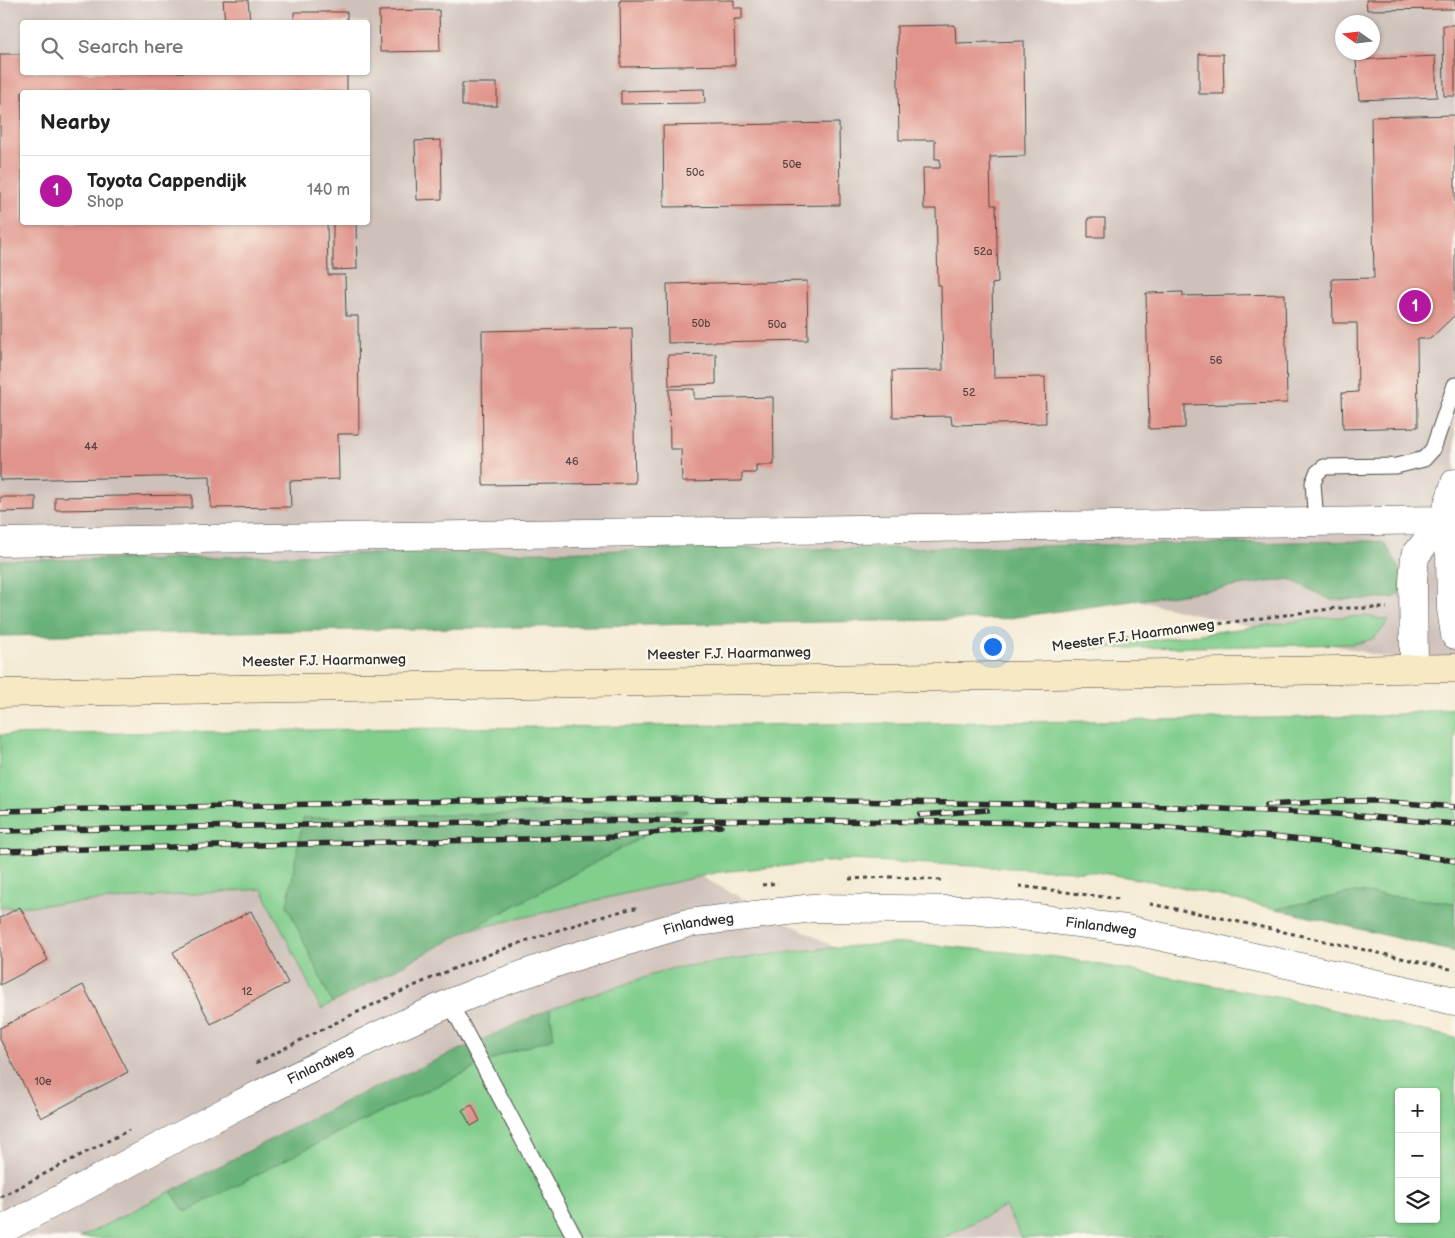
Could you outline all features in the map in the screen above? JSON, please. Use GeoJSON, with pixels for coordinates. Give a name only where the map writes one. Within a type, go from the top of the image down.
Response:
{"type":"FeatureCollection","features":[{"type":"Feature","properties":{"kind":"main road","name":"Meester F.J. Haarmanweg"},"geometry":{"type":"LineString","coordinates":[[0,693],[1455,668]]}},
{"type":"Feature","properties":{"kind":"street"},"geometry":{"type":"LineString","coordinates":[[1414,670],[1414,556],[1443,520],[1455,483]]}},
{"type":"Feature","properties":{"kind":"street"},"geometry":{"type":"LineString","coordinates":[[0,542],[1443,520]]}},
{"type":"Feature","properties":{"kind":"street"},"geometry":{"type":"LineString","coordinates":[[1443,520],[1450,555],[1451,609],[1455,635]]}},
{"type":"Feature","properties":{"kind":"street","name":"Finlandweg"},"geometry":{"type":"LineString","coordinates":[[0,1231],[242,1103],[377,1036],[450,1003],[496,984],[567,960],[688,923],[813,908],[973,910],[1126,929],[1455,1001]]}},
{"type":"Feature","properties":{"kind":"lane"},"geometry":{"type":"LineString","coordinates":[[1316,522],[1313,483],[1317,473],[1324,467],[1396,466],[1424,459],[1433,449],[1455,385]]}},
{"type":"Feature","properties":{"kind":"lane"},"geometry":{"type":"LineString","coordinates":[[450,1003],[575,1238]]}},
{"type":"Feature","properties":{"kind":"path","name":"Meester F.J. Haarmanweg"},"geometry":{"type":"LineString","coordinates":[[1046,647],[1337,608],[1414,609]]}},
{"type":"Feature","properties":{"kind":"path"},"geometry":{"type":"LineString","coordinates":[[844,880],[891,877],[949,881]]}},
{"type":"Feature","properties":{"kind":"path"},"geometry":{"type":"LineString","coordinates":[[761,885],[780,883]]}},
{"type":"Feature","properties":{"kind":"path"},"geometry":{"type":"LineString","coordinates":[[1018,886],[1123,900]]}},
{"type":"Feature","properties":{"kind":"path"},"geometry":{"type":"LineString","coordinates":[[1142,903],[1208,915],[1455,970]]}},
{"type":"Feature","properties":{"kind":"path"},"geometry":{"type":"LineString","coordinates":[[250,1066],[320,1030],[440,974],[536,937],[644,906]]}},
{"type":"Feature","properties":{"kind":"path"},"geometry":{"type":"LineString","coordinates":[[0,1197],[130,1129]]}},
{"type":"Feature","properties":{"kind":"shaded area"},"geometry":{"type":"Polygon","coordinates":[[[0,0],[1455,0],[1455,673],[1043,579],[0,590],[0,0]]]}},
{"type":"Feature","properties":{"kind":"shaded area"},"geometry":{"type":"Polygon","coordinates":[[[658,854],[895,979],[1395,1091],[1395,1223],[1440,1223],[1455,1238],[0,1238],[0,886],[658,854]]]}},
{"type":"Feature","properties":{"kind":"green space"},"geometry":{"type":"Polygon","coordinates":[[[1371,541],[1385,544],[1398,565],[1402,581],[1399,594],[1394,598],[1331,600],[1289,579],[1002,619],[0,636],[0,560],[131,559],[156,561],[171,558],[336,554],[549,552],[739,547],[823,549],[1371,541]]]}},
{"type":"Feature","properties":{"kind":"green space"},"geometry":{"type":"Polygon","coordinates":[[[1365,616],[1389,620],[1374,637],[1353,644],[1085,649],[1322,618],[1365,616]]]}},
{"type":"Feature","properties":{"kind":"green space"},"geometry":{"type":"Polygon","coordinates":[[[1455,708],[1455,903],[1354,892],[1276,909],[1168,884],[1096,872],[849,860],[719,872],[469,930],[630,844],[687,810],[287,905],[332,1003],[321,1009],[262,889],[0,908],[0,735],[1379,716],[1455,708]]]}},
{"type":"Feature","properties":{"kind":"green space"},"geometry":{"type":"Polygon","coordinates":[[[688,810],[630,844],[332,1003],[287,905],[303,818],[688,810]]]}},
{"type":"Feature","properties":{"kind":"green space"},"geometry":{"type":"Polygon","coordinates":[[[1354,892],[1455,903],[1455,952],[1276,909],[1354,892]]]}},
{"type":"Feature","properties":{"kind":"green space"},"geometry":{"type":"Polygon","coordinates":[[[910,943],[1058,957],[1282,998],[1455,1038],[1455,1238],[1022,1238],[1005,1206],[943,1238],[80,1238],[171,1191],[185,1211],[341,1131],[507,1053],[553,1038],[550,1009],[673,968],[839,947],[910,943]]]}},
{"type":"Feature","properties":{"kind":"green space"},"geometry":{"type":"Polygon","coordinates":[[[550,1009],[554,1038],[507,1053],[341,1131],[185,1212],[171,1191],[350,1099],[550,1009]]]}},
{"type":"Feature","properties":{"kind":"building"},"geometry":{"type":"Polygon","coordinates":[[[223,0],[248,0],[250,20],[225,20],[223,0]]]}},
{"type":"Feature","properties":{"kind":"building"},"geometry":{"type":"Polygon","coordinates":[[[620,0],[734,0],[734,8],[742,8],[742,19],[734,19],[735,65],[621,67],[620,0]]]}},
{"type":"Feature","properties":{"kind":"building"},"geometry":{"type":"Polygon","coordinates":[[[1366,0],[1455,0],[1455,9],[1367,10],[1366,0]]]}},
{"type":"Feature","properties":{"kind":"building"},"geometry":{"type":"Polygon","coordinates":[[[439,10],[440,51],[380,52],[379,11],[439,10]]]}},
{"type":"Feature","properties":{"kind":"building"},"geometry":{"type":"Polygon","coordinates":[[[294,12],[347,12],[347,20],[294,20],[294,12]]]}},
{"type":"Feature","properties":{"kind":"building"},"geometry":{"type":"Polygon","coordinates":[[[955,25],[956,43],[1024,41],[1025,156],[990,157],[991,205],[996,205],[998,283],[992,284],[994,378],[1045,377],[1046,423],[952,425],[951,416],[893,417],[892,371],[943,370],[941,285],[938,285],[936,209],[924,209],[923,168],[940,168],[940,159],[935,159],[935,140],[899,140],[897,26],[955,25]]]}},
{"type":"Feature","properties":{"kind":"building"},"geometry":{"type":"Polygon","coordinates":[[[1443,25],[1455,25],[1455,96],[1444,96],[1443,25]]]}},
{"type":"Feature","properties":{"kind":"building"},"geometry":{"type":"Polygon","coordinates":[[[0,54],[20,54],[20,75],[347,75],[347,90],[20,90],[20,225],[327,225],[328,275],[345,275],[346,316],[358,316],[359,434],[338,434],[339,479],[290,481],[291,507],[211,508],[210,476],[0,480],[0,54]]]}},
{"type":"Feature","properties":{"kind":"building"},"geometry":{"type":"Polygon","coordinates":[[[1199,54],[1223,54],[1224,94],[1199,94],[1199,54]]]}},
{"type":"Feature","properties":{"kind":"building"},"geometry":{"type":"Polygon","coordinates":[[[1435,56],[1437,97],[1359,100],[1356,60],[1435,56]]]}},
{"type":"Feature","properties":{"kind":"building"},"geometry":{"type":"Polygon","coordinates":[[[462,83],[497,83],[497,106],[462,106],[462,83]]]}},
{"type":"Feature","properties":{"kind":"building"},"geometry":{"type":"Polygon","coordinates":[[[704,89],[705,103],[621,104],[621,91],[704,89]]]}},
{"type":"Feature","properties":{"kind":"building"},"geometry":{"type":"Polygon","coordinates":[[[1455,115],[1455,315],[1430,339],[1417,339],[1418,427],[1343,429],[1342,393],[1358,392],[1357,323],[1333,323],[1332,279],[1374,278],[1371,117],[1455,115]]]}},
{"type":"Feature","properties":{"kind":"building"},"geometry":{"type":"Polygon","coordinates":[[[839,123],[840,205],[664,207],[663,126],[839,123]]]}},
{"type":"Feature","properties":{"kind":"building"},"geometry":{"type":"Polygon","coordinates":[[[441,140],[442,199],[417,200],[415,141],[441,140]]]}},
{"type":"Feature","properties":{"kind":"building"},"geometry":{"type":"Polygon","coordinates":[[[1088,218],[1105,218],[1105,237],[1088,237],[1088,218]]]}},
{"type":"Feature","properties":{"kind":"building"},"geometry":{"type":"Polygon","coordinates":[[[333,225],[356,225],[357,269],[333,270],[333,225]]]}},
{"type":"Feature","properties":{"kind":"building"},"geometry":{"type":"Polygon","coordinates":[[[807,281],[808,340],[668,343],[667,284],[807,281]]]}},
{"type":"Feature","properties":{"kind":"building"},"geometry":{"type":"Polygon","coordinates":[[[1183,292],[1183,296],[1285,294],[1287,403],[1185,405],[1185,428],[1149,429],[1146,293],[1183,292]]]}},
{"type":"Feature","properties":{"kind":"building"},"geometry":{"type":"Polygon","coordinates":[[[632,328],[635,483],[483,485],[482,331],[632,328]]]}},
{"type":"Feature","properties":{"kind":"building"},"geometry":{"type":"Polygon","coordinates":[[[716,354],[716,384],[669,386],[668,355],[716,354]]]}},
{"type":"Feature","properties":{"kind":"building"},"geometry":{"type":"Polygon","coordinates":[[[669,389],[694,389],[694,399],[773,397],[774,465],[756,465],[756,473],[742,473],[742,481],[682,482],[681,449],[670,449],[669,389]]]}},
{"type":"Feature","properties":{"kind":"building"},"geometry":{"type":"Polygon","coordinates":[[[192,495],[192,508],[55,510],[55,497],[192,495]]]}},
{"type":"Feature","properties":{"kind":"building"},"geometry":{"type":"Polygon","coordinates":[[[0,497],[36,497],[36,511],[0,512],[0,497]]]}},
{"type":"Feature","properties":{"kind":"building"},"geometry":{"type":"Polygon","coordinates":[[[20,907],[48,960],[0,985],[0,918],[20,907]]]}},
{"type":"Feature","properties":{"kind":"building"},"geometry":{"type":"Polygon","coordinates":[[[251,911],[288,983],[211,1024],[173,952],[251,911]]]}},
{"type":"Feature","properties":{"kind":"building"},"geometry":{"type":"Polygon","coordinates":[[[83,985],[128,1072],[41,1118],[0,1039],[0,1028],[83,985]]]}},
{"type":"Feature","properties":{"kind":"building"},"geometry":{"type":"Polygon","coordinates":[[[472,1105],[480,1121],[471,1126],[462,1110],[472,1105]]]}},
{"type":"Feature","properties":{"kind":"railway"},"geometry":{"type":"LineString","coordinates":[[0,811],[507,800],[721,799],[1177,807],[1335,814],[1455,824]]}},
{"type":"Feature","properties":{"kind":"railway"},"geometry":{"type":"LineString","coordinates":[[1267,805],[1336,801],[1378,801],[1455,807]]}},
{"type":"Feature","properties":{"kind":"railway"},"geometry":{"type":"LineString","coordinates":[[920,815],[987,810]]}},
{"type":"Feature","properties":{"kind":"railway"},"geometry":{"type":"LineString","coordinates":[[0,831],[414,823],[724,820],[1058,823],[1135,826],[1255,835],[1375,849],[1455,861]]}},
{"type":"Feature","properties":{"kind":"railway"},"geometry":{"type":"LineString","coordinates":[[0,851],[614,837],[721,826]]}},
{"type":"Feature","properties":{"kind":"place","name":"Toyota Cappendijk"},"geometry":{"type":"Point","coordinates":[1415,306]}}]}
